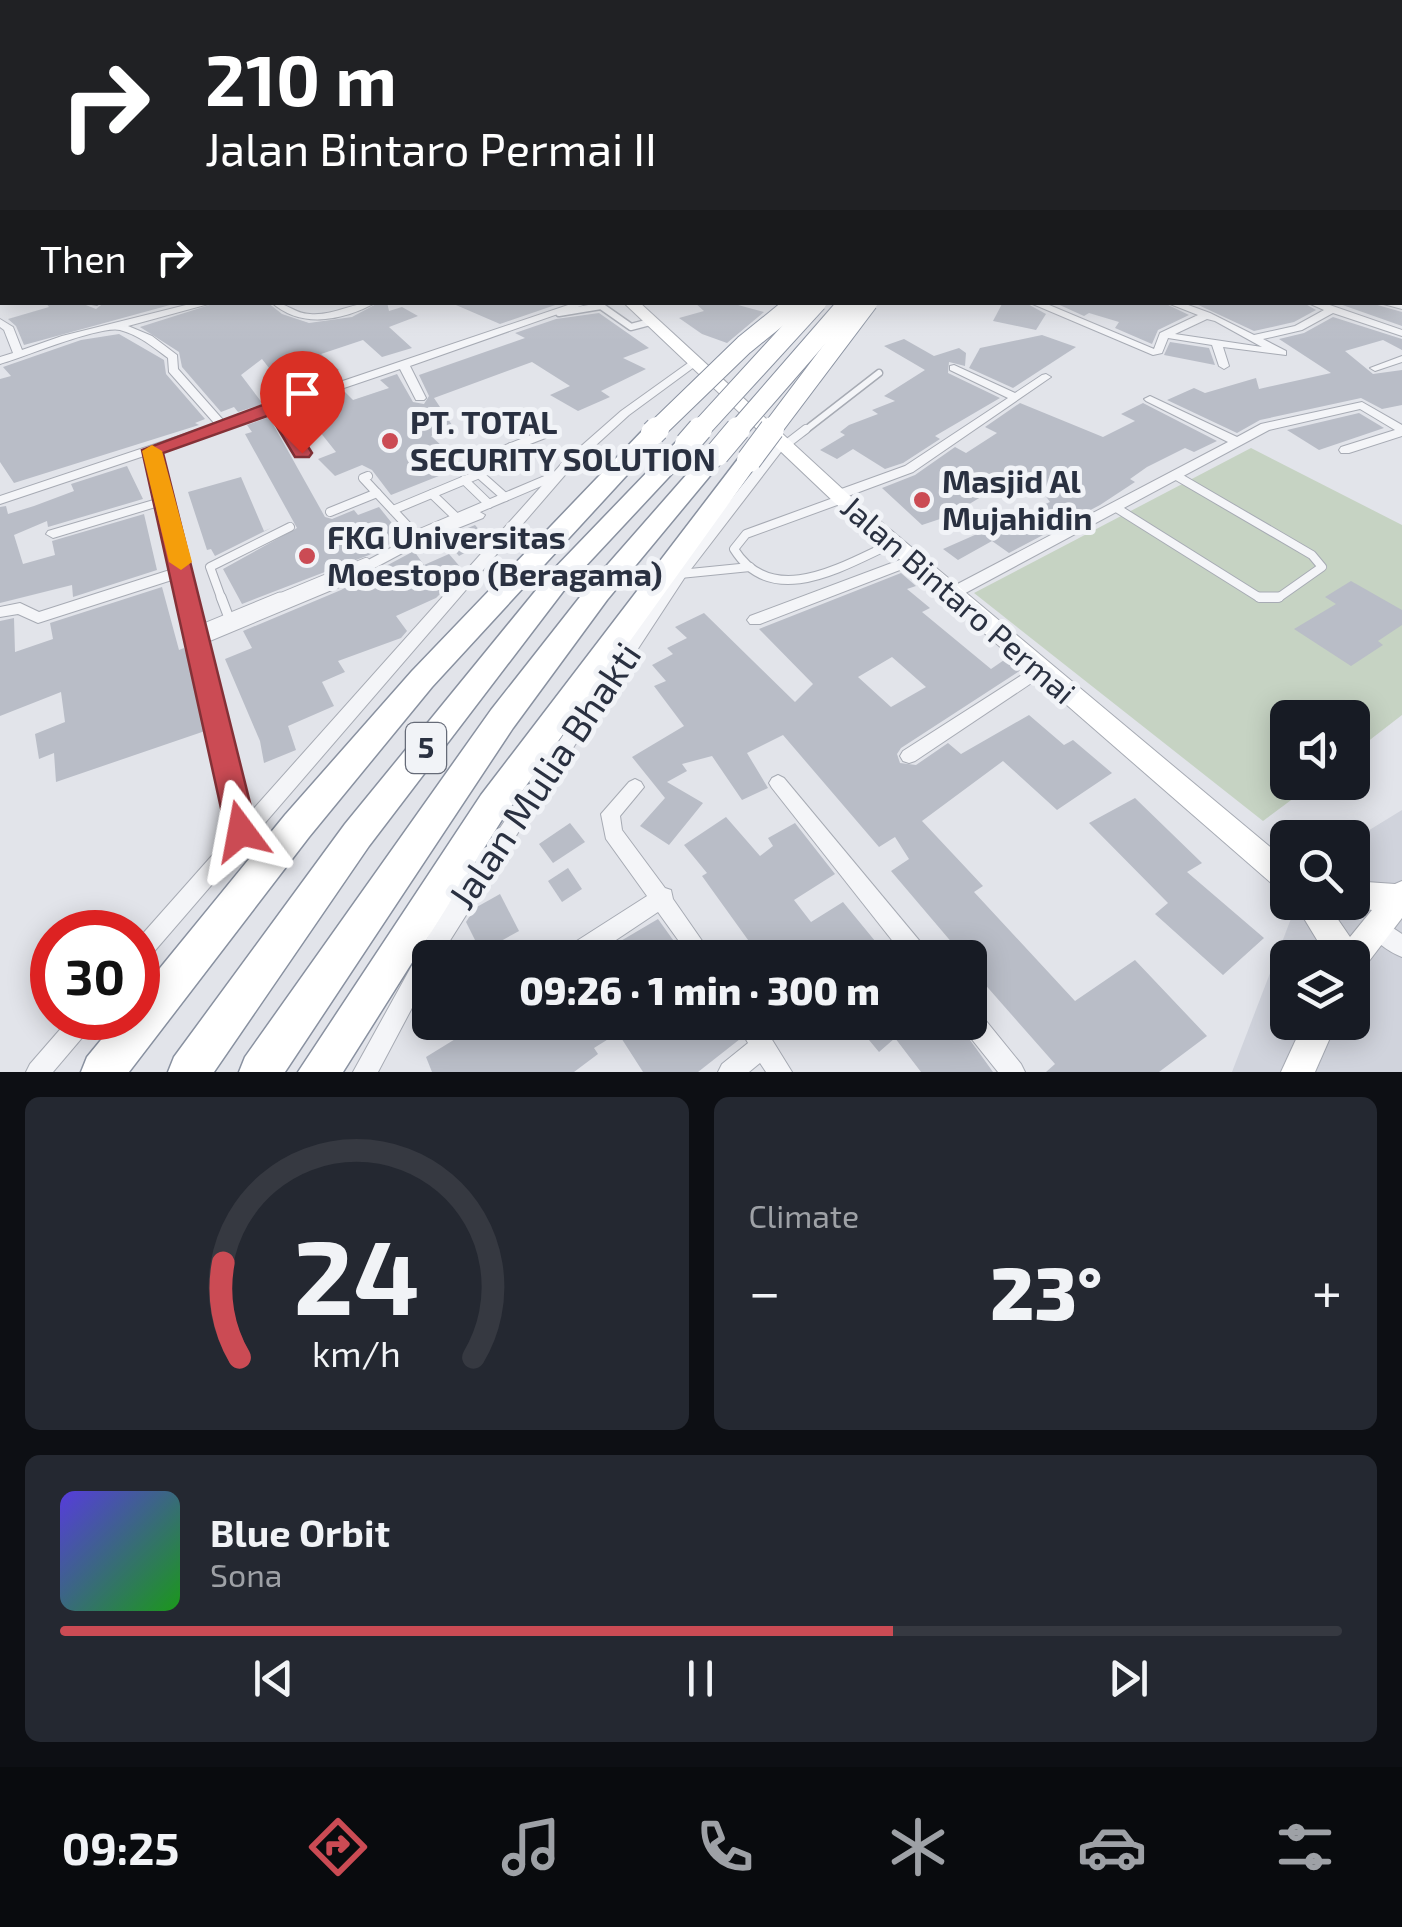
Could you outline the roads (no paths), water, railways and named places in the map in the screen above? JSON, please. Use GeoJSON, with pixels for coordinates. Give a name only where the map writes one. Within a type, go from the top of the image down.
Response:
{"type":"FeatureCollection","features":[{"type":"Feature","properties":{"kind":"highway"},"geometry":{"type":"LineString","coordinates":[[102,1072],[298,826],[422,679],[654,433],[744,346],[793,305]]}},
{"type":"Feature","properties":{"kind":"highway","name":"5"},"geometry":{"type":"LineString","coordinates":[[260,1072],[502,718],[815,305]]}},
{"type":"Feature","properties":{"kind":"highway","name":"5"},"geometry":{"type":"LineString","coordinates":[[189,1072],[357,835],[547,594],[702,449],[846,305]]}},
{"type":"Feature","properties":{"kind":"highway"},"geometry":{"type":"LineString","coordinates":[[320,1072],[494,805],[866,305]]}},
{"type":"Feature","properties":{"kind":"main road","name":"Jalan Bintaro Permai"},"geometry":{"type":"LineString","coordinates":[[639,309],[692,365],[840,498],[1270,865]]}},
{"type":"Feature","properties":{"kind":"main road"},"geometry":{"type":"LineString","coordinates":[[1370,896],[1400,897]]}},
{"type":"Feature","properties":{"kind":"main road"},"geometry":{"type":"LineString","coordinates":[[1363,940],[1400,897]]}},
{"type":"Feature","properties":{"kind":"main road"},"geometry":{"type":"LineString","coordinates":[[1298,1072],[1313,1040]]}},
{"type":"Feature","properties":{"kind":"street"},"geometry":{"type":"LineString","coordinates":[[0,361],[196,305]]}},
{"type":"Feature","properties":{"kind":"street"},"geometry":{"type":"LineString","coordinates":[[279,305],[291,315],[308,320],[362,305]]}},
{"type":"Feature","properties":{"kind":"street"},"geometry":{"type":"LineString","coordinates":[[0,500],[580,305]]}},
{"type":"Feature","properties":{"kind":"street"},"geometry":{"type":"LineString","coordinates":[[1039,305],[1153,352],[1164,335],[1207,315]]}},
{"type":"Feature","properties":{"kind":"street"},"geometry":{"type":"LineString","coordinates":[[1164,335],[1282,352],[1240,329],[1175,305]]}},
{"type":"Feature","properties":{"kind":"street"},"geometry":{"type":"LineString","coordinates":[[1254,338],[1298,328],[1340,308],[1402,334]]}},
{"type":"Feature","properties":{"kind":"street"},"geometry":{"type":"LineString","coordinates":[[0,322],[8,328],[19,354]]}},
{"type":"Feature","properties":{"kind":"street"},"geometry":{"type":"LineString","coordinates":[[117,325],[148,338],[173,357],[174,370],[222,425]]}},
{"type":"Feature","properties":{"kind":"street"},"geometry":{"type":"LineString","coordinates":[[1217,344],[1224,366]]}},
{"type":"Feature","properties":{"kind":"street"},"geometry":{"type":"LineString","coordinates":[[1375,368],[1402,359]]}},
{"type":"Feature","properties":{"kind":"street"},"geometry":{"type":"LineString","coordinates":[[404,365],[420,398]]}},
{"type":"Feature","properties":{"kind":"street"},"geometry":{"type":"LineString","coordinates":[[160,928],[241,831],[559,474],[596,437],[692,365]]}},
{"type":"Feature","properties":{"kind":"street"},"geometry":{"type":"LineString","coordinates":[[954,368],[1016,397]]}},
{"type":"Feature","properties":{"kind":"street"},"geometry":{"type":"LineString","coordinates":[[840,498],[909,469],[1046,377]]}},
{"type":"Feature","properties":{"kind":"street"},"geometry":{"type":"LineString","coordinates":[[1150,399],[1236,442]]}},
{"type":"Feature","properties":{"kind":"street"},"geometry":{"type":"LineString","coordinates":[[953,594],[1236,442],[1279,423],[1356,405],[1377,411],[1402,431]]}},
{"type":"Feature","properties":{"kind":"street"},"geometry":{"type":"LineString","coordinates":[[275,408],[302,453]]}},
{"type":"Feature","properties":{"kind":"street"},"geometry":{"type":"LineString","coordinates":[[1345,450],[1402,431]]}},
{"type":"Feature","properties":{"kind":"street","name":"Jalan Mulia Bhakti"},"geometry":{"type":"LineString","coordinates":[[365,1072],[443,930],[680,574],[782,445]]}},
{"type":"Feature","properties":{"kind":"street"},"geometry":{"type":"LineString","coordinates":[[152,450],[241,831]]}},
{"type":"Feature","properties":{"kind":"street"},"geometry":{"type":"LineString","coordinates":[[53,534],[166,500]]}},
{"type":"Feature","properties":{"kind":"street"},"geometry":{"type":"LineString","coordinates":[[196,636],[334,584],[484,509]]}},
{"type":"Feature","properties":{"kind":"street"},"geometry":{"type":"LineString","coordinates":[[755,620],[912,560]]}},
{"type":"Feature","properties":{"kind":"street"},"geometry":{"type":"LineString","coordinates":[[0,612],[20,608],[38,618],[183,570]]}},
{"type":"Feature","properties":{"kind":"street"},"geometry":{"type":"LineString","coordinates":[[910,756],[1039,670]]}},
{"type":"Feature","properties":{"kind":"street"},"geometry":{"type":"LineString","coordinates":[[778,783],[905,940]]}},
{"type":"Feature","properties":{"kind":"street"},"geometry":{"type":"LineString","coordinates":[[636,787],[610,814],[613,832],[692,940]]}},
{"type":"Feature","properties":{"kind":"street"},"geometry":{"type":"LineString","coordinates":[[598,940],[664,898]]}},
{"type":"Feature","properties":{"kind":"street"},"geometry":{"type":"LineString","coordinates":[[1374,926],[1402,947]]}},
{"type":"Feature","properties":{"kind":"street"},"geometry":{"type":"LineString","coordinates":[[38,1072],[65,1040]]}},
{"type":"Feature","properties":{"kind":"street"},"geometry":{"type":"LineString","coordinates":[[759,1040],[780,1072]]}},
{"type":"Feature","properties":{"kind":"street"},"geometry":{"type":"LineString","coordinates":[[987,1040],[1013,1072]]}},
{"type":"Feature","properties":{"kind":"street"},"geometry":{"type":"LineString","coordinates":[[730,1072],[763,1046]]}},
{"type":"Feature","properties":{"kind":"lane"},"geometry":{"type":"LineString","coordinates":[[559,313],[602,306],[631,327],[639,309]]}},
{"type":"Feature","properties":{"kind":"lane"},"geometry":{"type":"LineString","coordinates":[[782,445],[879,372]]}},
{"type":"Feature","properties":{"kind":"lane"},"geometry":{"type":"LineString","coordinates":[[393,510],[489,470],[474,462],[554,430]]}},
{"type":"Feature","properties":{"kind":"lane"},"geometry":{"type":"LineString","coordinates":[[511,447],[524,458]]}},
{"type":"Feature","properties":{"kind":"lane"},"geometry":{"type":"LineString","coordinates":[[479,474],[505,497]]}},
{"type":"Feature","properties":{"kind":"lane"},"geometry":{"type":"LineString","coordinates":[[196,636],[559,474]]}},
{"type":"Feature","properties":{"kind":"lane"},"geometry":{"type":"LineString","coordinates":[[1115,506],[1268,600],[1322,567],[1312,555],[1175,475]]}},
{"type":"Feature","properties":{"kind":"lane"},"geometry":{"type":"LineString","coordinates":[[368,476],[363,478],[416,535]]}},
{"type":"Feature","properties":{"kind":"lane"},"geometry":{"type":"LineString","coordinates":[[464,480],[484,509]]}},
{"type":"Feature","properties":{"kind":"lane"},"geometry":{"type":"LineString","coordinates":[[330,512],[377,493]]}},
{"type":"Feature","properties":{"kind":"lane"},"geometry":{"type":"LineString","coordinates":[[432,494],[456,518]]}},
{"type":"Feature","properties":{"kind":"lane"},"geometry":{"type":"LineString","coordinates":[[840,498],[738,540],[733,545],[736,552],[750,567],[786,584],[802,582],[893,543]]}},
{"type":"Feature","properties":{"kind":"lane"},"geometry":{"type":"LineString","coordinates":[[229,618],[210,567],[254,541],[290,527]]}},
{"type":"Feature","properties":{"kind":"lane"},"geometry":{"type":"LineString","coordinates":[[680,574],[750,567]]}},
{"type":"Feature","properties":{"kind":"place","name":"PT. TOTAL SECURITY SOLUTION"},"geometry":{"type":"Point","coordinates":[390,441]}},
{"type":"Feature","properties":{"kind":"place","name":"Masjid Al Mujahidin"},"geometry":{"type":"Point","coordinates":[922,500]}},
{"type":"Feature","properties":{"kind":"place","name":"FKG Universitas Moestopo (Beragama)"},"geometry":{"type":"Point","coordinates":[307,556]}}]}
